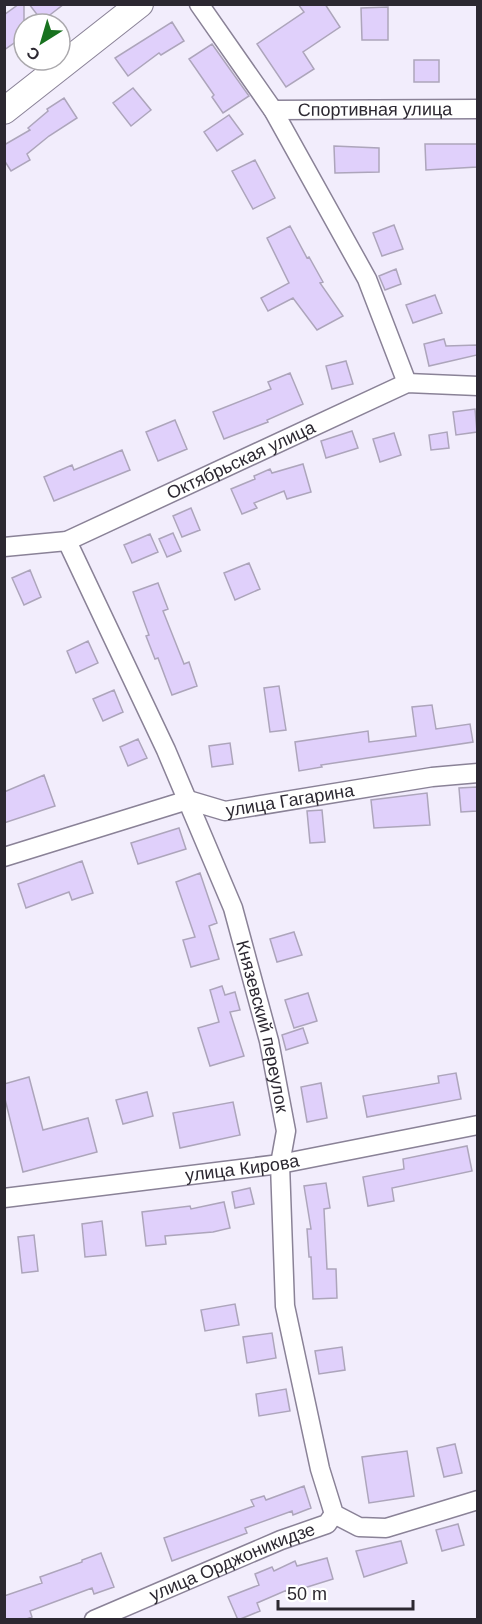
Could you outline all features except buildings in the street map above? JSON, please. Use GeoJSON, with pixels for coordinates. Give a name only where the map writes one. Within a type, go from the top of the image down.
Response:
{"type":"FeatureCollection","features":[{"type":"Feature","properties":{"kind":"street"},"geometry":{"type":"LineString","coordinates":[[4,111],[140,4]]}},
{"type":"Feature","properties":{"kind":"street"},"geometry":{"type":"LineString","coordinates":[[199,4],[273,110],[367,279],[407,383]]}},
{"type":"Feature","properties":{"kind":"street","name":"Спортивная улица"},"geometry":{"type":"LineString","coordinates":[[273,110],[477,109]]}},
{"type":"Feature","properties":{"kind":"street","name":"Октябрьская улица"},"geometry":{"type":"LineString","coordinates":[[4,547],[67,541],[407,383],[477,386]]}},
{"type":"Feature","properties":{"kind":"street","name":"Князевский переулок"},"geometry":{"type":"LineString","coordinates":[[67,541],[188,800],[233,908],[269,1041],[286,1131],[280,1164],[285,1306],[320,1469],[334,1514]]}},
{"type":"Feature","properties":{"kind":"street","name":"улица Гагарина"},"geometry":{"type":"LineString","coordinates":[[188,800],[225,811],[432,777],[477,773]]}},
{"type":"Feature","properties":{"kind":"street"},"geometry":{"type":"LineString","coordinates":[[4,857],[188,800]]}},
{"type":"Feature","properties":{"kind":"street","name":"улица Кирова"},"geometry":{"type":"LineString","coordinates":[[4,1198],[280,1164],[477,1125]]}},
{"type":"Feature","properties":{"kind":"street"},"geometry":{"type":"LineString","coordinates":[[334,1514],[359,1527],[386,1528],[477,1500]]}},
{"type":"Feature","properties":{"kind":"street","name":"улица Орджоникидзе"},"geometry":{"type":"LineString","coordinates":[[94,1620],[281,1540],[327,1524],[334,1514]]}}]}
